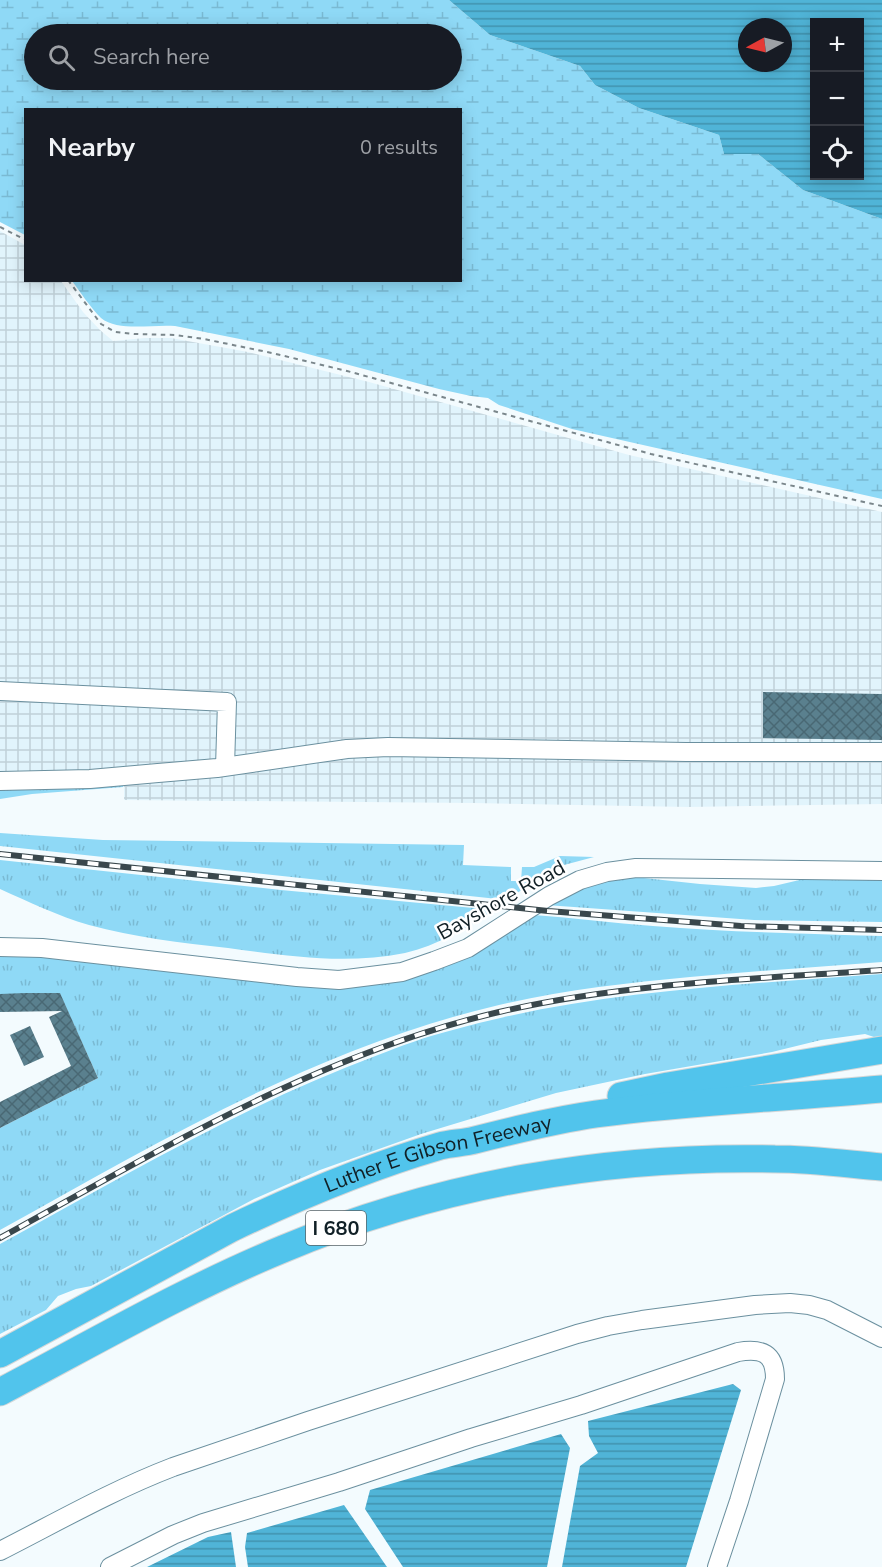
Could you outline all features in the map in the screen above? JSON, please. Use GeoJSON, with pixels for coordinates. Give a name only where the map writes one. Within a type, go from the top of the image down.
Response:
{"type":"FeatureCollection","features":[{"type":"Feature","properties":{"kind":"highway"},"geometry":{"type":"LineString","coordinates":[[442,1146],[470,1131],[564,1107],[668,1086],[882,1050]]}},
{"type":"Feature","properties":{"kind":"highway","name":"Luther E Gibson Freeway"},"geometry":{"type":"LineString","coordinates":[[0,1354],[252,1219],[357,1173],[442,1146],[596,1114],[882,1089]]}},
{"type":"Feature","properties":{"kind":"highway"},"geometry":{"type":"LineString","coordinates":[[702,1159],[882,1182]]}},
{"type":"Feature","properties":{"kind":"highway","name":"Luther E Gibson Freeway"},"geometry":{"type":"LineString","coordinates":[[0,1392],[237,1269],[360,1220],[437,1197],[516,1179],[623,1164],[702,1159],[777,1159],[882,1167]]}},
{"type":"Feature","properties":{"kind":"street"},"geometry":{"type":"LineString","coordinates":[[0,691],[227,702],[225,767]]}},
{"type":"Feature","properties":{"kind":"street"},"geometry":{"type":"LineString","coordinates":[[0,781],[90,779],[225,767],[347,749],[388,747],[882,753]]}},
{"type":"Feature","properties":{"kind":"street","name":"Bayshore Road"},"geometry":{"type":"LineString","coordinates":[[0,947],[42,948],[339,980],[402,972],[434,962],[468,948],[549,896],[580,880],[607,872],[636,868],[882,871]]}},
{"type":"Feature","properties":{"kind":"street"},"geometry":{"type":"LineString","coordinates":[[0,1551],[148,1476],[441,1377],[608,1326],[696,1312],[790,1303],[827,1310],[882,1338]]}},
{"type":"Feature","properties":{"kind":"street"},"geometry":{"type":"LineString","coordinates":[[110,1567],[173,1535],[233,1513],[339,1482],[471,1438],[581,1405],[738,1352],[752,1350],[762,1352],[771,1359],[775,1368],[775,1379],[717,1567]]}},
{"type":"Feature","properties":{"kind":"path"},"geometry":{"type":"LineString","coordinates":[[0,227],[24,239]]}},
{"type":"Feature","properties":{"kind":"path"},"geometry":{"type":"LineString","coordinates":[[70,282],[101,324],[115,332],[185,336],[272,352],[651,454],[882,506]]}},
{"type":"Feature","properties":{"kind":"shaded area"},"geometry":{"type":"Polygon","coordinates":[[[449,0],[882,0],[882,219],[803,190],[758,154],[724,154],[719,135],[639,108],[595,85],[580,66],[490,35],[449,0]]]}},
{"type":"Feature","properties":{"kind":"shaded area"},"geometry":{"type":"Polygon","coordinates":[[[0,231],[24,244],[24,282],[62,282],[83,312],[113,341],[171,338],[248,352],[369,382],[629,455],[882,512],[882,804],[689,807],[124,800],[124,785],[0,788],[0,231]]]}},
{"type":"Feature","properties":{"kind":"shaded area"},"geometry":{"type":"Polygon","coordinates":[[[733,1384],[741,1390],[686,1567],[562,1567],[580,1466],[598,1453],[589,1436],[588,1421],[733,1384]]]}},
{"type":"Feature","properties":{"kind":"shaded area"},"geometry":{"type":"Polygon","coordinates":[[[561,1434],[570,1448],[547,1567],[403,1567],[365,1509],[370,1490],[561,1434]]]}},
{"type":"Feature","properties":{"kind":"shaded area"},"geometry":{"type":"Polygon","coordinates":[[[344,1505],[387,1567],[248,1567],[245,1547],[247,1533],[344,1505]]]}},
{"type":"Feature","properties":{"kind":"shaded area"},"geometry":{"type":"Polygon","coordinates":[[[231,1532],[236,1567],[147,1567],[208,1537],[231,1532]]]}},
{"type":"Feature","properties":{"kind":"green space"},"geometry":{"type":"Polygon","coordinates":[[[0,0],[449,0],[490,35],[580,66],[595,85],[639,108],[719,135],[724,154],[758,154],[803,190],[882,219],[882,499],[572,429],[499,405],[488,398],[439,389],[289,349],[175,326],[117,325],[101,318],[73,282],[462,282],[462,108],[24,108],[24,234],[0,222],[0,0]]]}},
{"type":"Feature","properties":{"kind":"green space"},"geometry":{"type":"Polygon","coordinates":[[[124,784],[123,787],[32,794],[0,799],[0,788],[124,784]]]}},
{"type":"Feature","properties":{"kind":"green space"},"geometry":{"type":"Polygon","coordinates":[[[0,833],[103,840],[464,845],[463,865],[511,867],[511,881],[521,881],[522,867],[534,867],[560,856],[594,857],[548,872],[507,900],[0,846],[0,833]]]}},
{"type":"Feature","properties":{"kind":"green space"},"geometry":{"type":"Polygon","coordinates":[[[0,860],[495,910],[440,941],[405,953],[383,957],[338,959],[294,956],[158,939],[77,921],[0,889],[0,860]]]}},
{"type":"Feature","properties":{"kind":"green space"},"geometry":{"type":"Polygon","coordinates":[[[629,877],[756,888],[808,878],[882,878],[882,922],[754,920],[546,905],[596,883],[629,877]]]}},
{"type":"Feature","properties":{"kind":"green space"},"geometry":{"type":"Polygon","coordinates":[[[534,915],[710,930],[882,936],[882,962],[714,975],[594,988],[499,1005],[432,1023],[368,1045],[242,1100],[120,1163],[0,1230],[0,1128],[98,1078],[60,994],[0,994],[0,957],[38,956],[356,983],[534,915]]]}},
{"type":"Feature","properties":{"kind":"green space"},"geometry":{"type":"Polygon","coordinates":[[[882,974],[882,1036],[874,1037],[865,1034],[821,1040],[772,1052],[645,1074],[556,1093],[421,1134],[320,1170],[254,1199],[91,1286],[58,1296],[46,1310],[0,1334],[0,1244],[186,1142],[329,1074],[431,1036],[556,1007],[610,998],[718,986],[882,974]]]}},
{"type":"Feature","properties":{"kind":"building"},"geometry":{"type":"Polygon","coordinates":[[[763,692],[882,694],[882,740],[763,738],[763,692]]]}},
{"type":"Feature","properties":{"kind":"building"},"geometry":{"type":"Polygon","coordinates":[[[60,993],[98,1078],[0,1128],[0,1102],[71,1066],[49,1017],[62,1011],[0,1012],[0,994],[60,993]]]}},
{"type":"Feature","properties":{"kind":"building"},"geometry":{"type":"Polygon","coordinates":[[[30,1026],[44,1057],[24,1066],[10,1035],[30,1026]]]}},
{"type":"Feature","properties":{"kind":"railway"},"geometry":{"type":"LineString","coordinates":[[0,854],[548,911],[741,926],[882,930]]}},
{"type":"Feature","properties":{"kind":"railway"},"geometry":{"type":"LineString","coordinates":[[0,1238],[120,1171],[242,1108],[304,1079],[432,1030],[499,1012],[594,994],[642,988],[882,970]]}}]}
